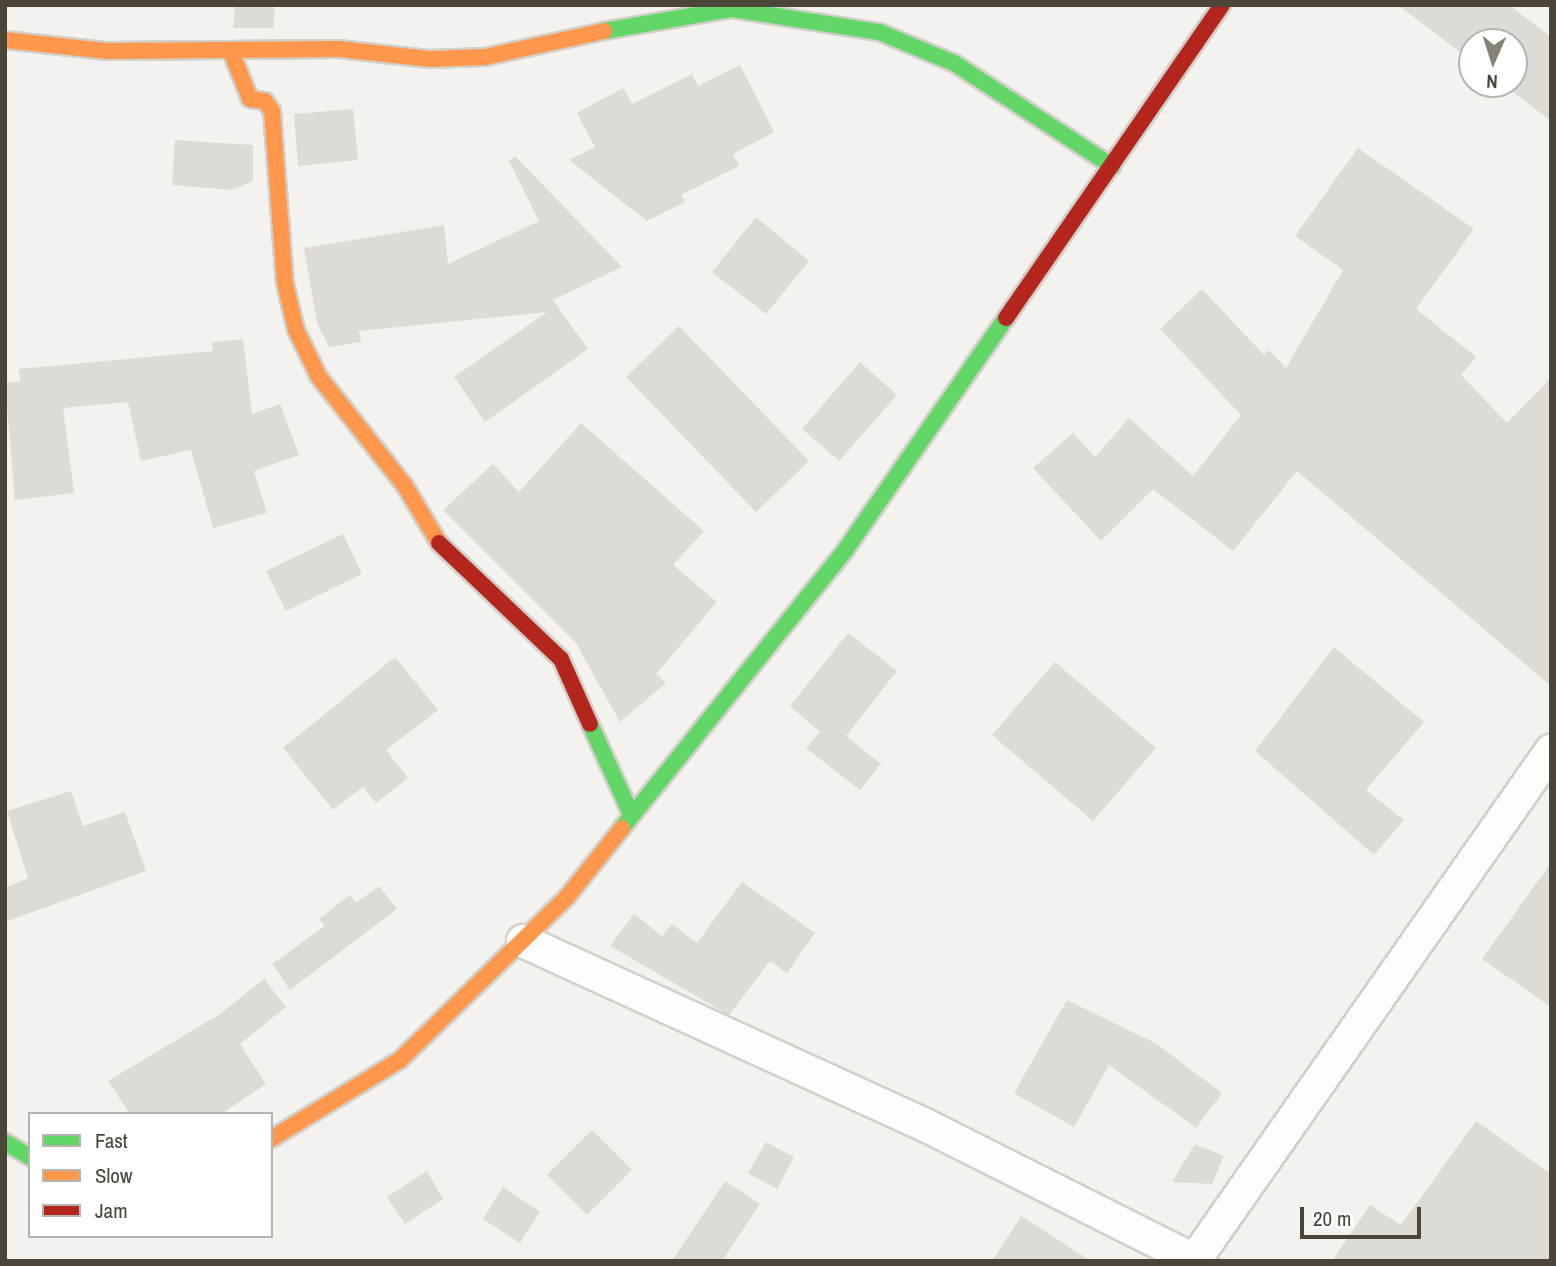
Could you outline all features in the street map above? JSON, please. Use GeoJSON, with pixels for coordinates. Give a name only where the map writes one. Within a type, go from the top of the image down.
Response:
{"type":"FeatureCollection","features":[{"type":"Feature","properties":{"kind":"street"},"geometry":{"type":"LineString","coordinates":[[273,1138],[400,1060],[523,941],[632,816],[846,549],[1222,5]]}},
{"type":"Feature","properties":{"kind":"street"},"geometry":{"type":"LineString","coordinates":[[5,40],[107,51],[232,54],[339,48],[485,57],[660,18],[732,9],[879,32],[929,52],[998,86],[1111,166]]}},
{"type":"Feature","properties":{"kind":"street"},"geometry":{"type":"LineString","coordinates":[[232,54],[250,99],[265,101],[272,111],[285,284],[296,330],[319,377],[405,486],[435,540],[561,659],[632,816]]}},
{"type":"Feature","properties":{"kind":"street"},"geometry":{"type":"LineString","coordinates":[[523,941],[925,1125],[1195,1260],[1551,751]]}},
{"type":"Feature","properties":{"kind":"street"},"geometry":{"type":"LineString","coordinates":[[5,1142],[28,1156]]}},
{"type":"Feature","properties":{"kind":"building"},"geometry":{"type":"Polygon","coordinates":[[[235,5],[275,5],[273,28],[233,28],[235,5]]]}},
{"type":"Feature","properties":{"kind":"building"},"geometry":{"type":"Polygon","coordinates":[[[1398,5],[1509,5],[1551,37],[1551,121],[1521,98],[1528,98],[1528,28],[1458,28],[1458,50],[1398,5]]]}},
{"type":"Feature","properties":{"kind":"building"},"geometry":{"type":"Polygon","coordinates":[[[740,65],[774,132],[733,154],[739,166],[681,195],[685,202],[647,221],[569,160],[595,147],[577,113],[623,88],[632,104],[692,74],[698,86],[740,65]]]}},
{"type":"Feature","properties":{"kind":"building"},"geometry":{"type":"Polygon","coordinates":[[[353,109],[358,160],[298,166],[294,114],[353,109]]]}},
{"type":"Feature","properties":{"kind":"building"},"geometry":{"type":"Polygon","coordinates":[[[175,140],[253,145],[253,181],[232,190],[172,185],[175,140]]]}},
{"type":"Feature","properties":{"kind":"building"},"geometry":{"type":"Polygon","coordinates":[[[1358,148],[1474,229],[1416,309],[1476,357],[1461,375],[1507,423],[1551,378],[1551,686],[1297,471],[1233,551],[1153,489],[1101,541],[1033,468],[1073,433],[1095,457],[1129,418],[1193,476],[1241,415],[1160,329],[1202,289],[1264,355],[1269,350],[1286,368],[1343,270],[1295,236],[1358,148]]]}},
{"type":"Feature","properties":{"kind":"building"},"geometry":{"type":"Polygon","coordinates":[[[515,156],[622,267],[553,300],[588,349],[485,422],[454,377],[547,312],[359,331],[361,342],[329,347],[317,323],[304,248],[444,225],[448,264],[539,221],[509,161],[515,156]]]}},
{"type":"Feature","properties":{"kind":"building"},"geometry":{"type":"Polygon","coordinates":[[[756,217],[809,261],[766,314],[712,272],[756,217]]]}},
{"type":"Feature","properties":{"kind":"building"},"geometry":{"type":"Polygon","coordinates":[[[679,326],[809,461],[756,512],[626,377],[679,326]]]}},
{"type":"Feature","properties":{"kind":"building"},"geometry":{"type":"Polygon","coordinates":[[[243,339],[252,414],[280,404],[299,455],[254,471],[267,513],[213,528],[191,450],[141,461],[128,402],[63,408],[74,493],[15,500],[5,383],[20,381],[19,369],[213,351],[212,342],[243,339]]]}},
{"type":"Feature","properties":{"kind":"building"},"geometry":{"type":"Polygon","coordinates":[[[860,362],[897,395],[839,461],[802,429],[860,362]]]}},
{"type":"Feature","properties":{"kind":"building"},"geometry":{"type":"Polygon","coordinates":[[[581,423],[704,531],[673,565],[717,602],[656,674],[666,683],[620,722],[576,643],[443,510],[493,464],[519,492],[581,423]]]}},
{"type":"Feature","properties":{"kind":"building"},"geometry":{"type":"Polygon","coordinates":[[[343,534],[362,574],[286,611],[266,571],[343,534]]]}},
{"type":"Feature","properties":{"kind":"building"},"geometry":{"type":"Polygon","coordinates":[[[848,633],[897,671],[846,736],[881,764],[860,790],[806,748],[820,732],[790,706],[848,633]]]}},
{"type":"Feature","properties":{"kind":"building"},"geometry":{"type":"Polygon","coordinates":[[[1334,647],[1424,722],[1366,790],[1404,820],[1374,855],[1255,751],[1334,647]]]}},
{"type":"Feature","properties":{"kind":"building"},"geometry":{"type":"Polygon","coordinates":[[[395,657],[438,710],[386,750],[408,778],[376,803],[363,787],[333,810],[283,748],[395,657]]]}},
{"type":"Feature","properties":{"kind":"building"},"geometry":{"type":"Polygon","coordinates":[[[1055,662],[1156,748],[1093,821],[992,735],[1055,662]]]}},
{"type":"Feature","properties":{"kind":"building"},"geometry":{"type":"Polygon","coordinates":[[[71,791],[83,826],[125,812],[146,871],[5,922],[5,888],[28,878],[7,811],[71,791]]]}},
{"type":"Feature","properties":{"kind":"building"},"geometry":{"type":"Polygon","coordinates":[[[1551,863],[1551,1007],[1482,959],[1551,863]]]}},
{"type":"Feature","properties":{"kind":"building"},"geometry":{"type":"Polygon","coordinates":[[[742,882],[815,933],[787,973],[770,961],[729,1015],[610,946],[634,914],[662,936],[672,924],[697,943],[742,882]]]}},
{"type":"Feature","properties":{"kind":"building"},"geometry":{"type":"Polygon","coordinates":[[[379,886],[397,909],[290,990],[272,964],[325,926],[319,919],[350,895],[356,903],[379,886]]]}},
{"type":"Feature","properties":{"kind":"building"},"geometry":{"type":"Polygon","coordinates":[[[264,979],[286,1007],[240,1044],[266,1084],[224,1112],[129,1112],[108,1081],[220,1014],[264,979]]]}},
{"type":"Feature","properties":{"kind":"building"},"geometry":{"type":"Polygon","coordinates":[[[1067,1000],[1157,1044],[1222,1093],[1196,1128],[1109,1065],[1074,1127],[1014,1093],[1067,1000]]]}},
{"type":"Feature","properties":{"kind":"building"},"geometry":{"type":"Polygon","coordinates":[[[1476,1121],[1551,1174],[1551,1261],[1332,1261],[1370,1205],[1401,1225],[1476,1121]]]}},
{"type":"Feature","properties":{"kind":"building"},"geometry":{"type":"Polygon","coordinates":[[[592,1130],[632,1170],[587,1215],[547,1175],[592,1130]]]}},
{"type":"Feature","properties":{"kind":"building"},"geometry":{"type":"Polygon","coordinates":[[[766,1142],[794,1157],[777,1189],[748,1173],[766,1142]]]}},
{"type":"Feature","properties":{"kind":"building"},"geometry":{"type":"Polygon","coordinates":[[[1195,1144],[1224,1156],[1212,1184],[1172,1182],[1195,1144]]]}},
{"type":"Feature","properties":{"kind":"building"},"geometry":{"type":"Polygon","coordinates":[[[427,1171],[443,1199],[405,1224],[387,1197],[427,1171]]]}},
{"type":"Feature","properties":{"kind":"building"},"geometry":{"type":"Polygon","coordinates":[[[725,1181],[760,1204],[722,1261],[672,1261],[725,1181]]]}},
{"type":"Feature","properties":{"kind":"building"},"geometry":{"type":"Polygon","coordinates":[[[503,1187],[540,1212],[520,1243],[483,1219],[503,1187]]]}},
{"type":"Feature","properties":{"kind":"building"},"geometry":{"type":"Polygon","coordinates":[[[1021,1216],[1091,1261],[992,1261],[1021,1216]]]}},
{"type":"Feature","properties":{"kind":"traffic: fast"},"geometry":{"type":"LineString","coordinates":[[604,31],[732,9],[879,32],[954,63],[1112,166]]}},
{"type":"Feature","properties":{"kind":"traffic: fast"},"geometry":{"type":"LineString","coordinates":[[622,828],[846,549],[1006,318]]}},
{"type":"Feature","properties":{"kind":"traffic: fast"},"geometry":{"type":"LineString","coordinates":[[590,724],[632,816]]}},
{"type":"Feature","properties":{"kind":"traffic: fast"},"geometry":{"type":"LineString","coordinates":[[5,1142],[28,1156]]}},
{"type":"Feature","properties":{"kind":"traffic: slow"},"geometry":{"type":"LineString","coordinates":[[5,40],[107,51],[339,49],[430,59],[485,57],[604,31]]}},
{"type":"Feature","properties":{"kind":"traffic: slow"},"geometry":{"type":"LineString","coordinates":[[232,54],[250,99],[265,101],[272,111],[285,283],[296,330],[319,377],[405,486],[439,543]]}},
{"type":"Feature","properties":{"kind":"traffic: slow"},"geometry":{"type":"LineString","coordinates":[[273,1138],[400,1060],[567,897],[622,828]]}},
{"type":"Feature","properties":{"kind":"traffic: jam"},"geometry":{"type":"LineString","coordinates":[[1006,318],[1222,5]]}},
{"type":"Feature","properties":{"kind":"traffic: jam"},"geometry":{"type":"LineString","coordinates":[[439,543],[561,659],[590,724]]}}]}
